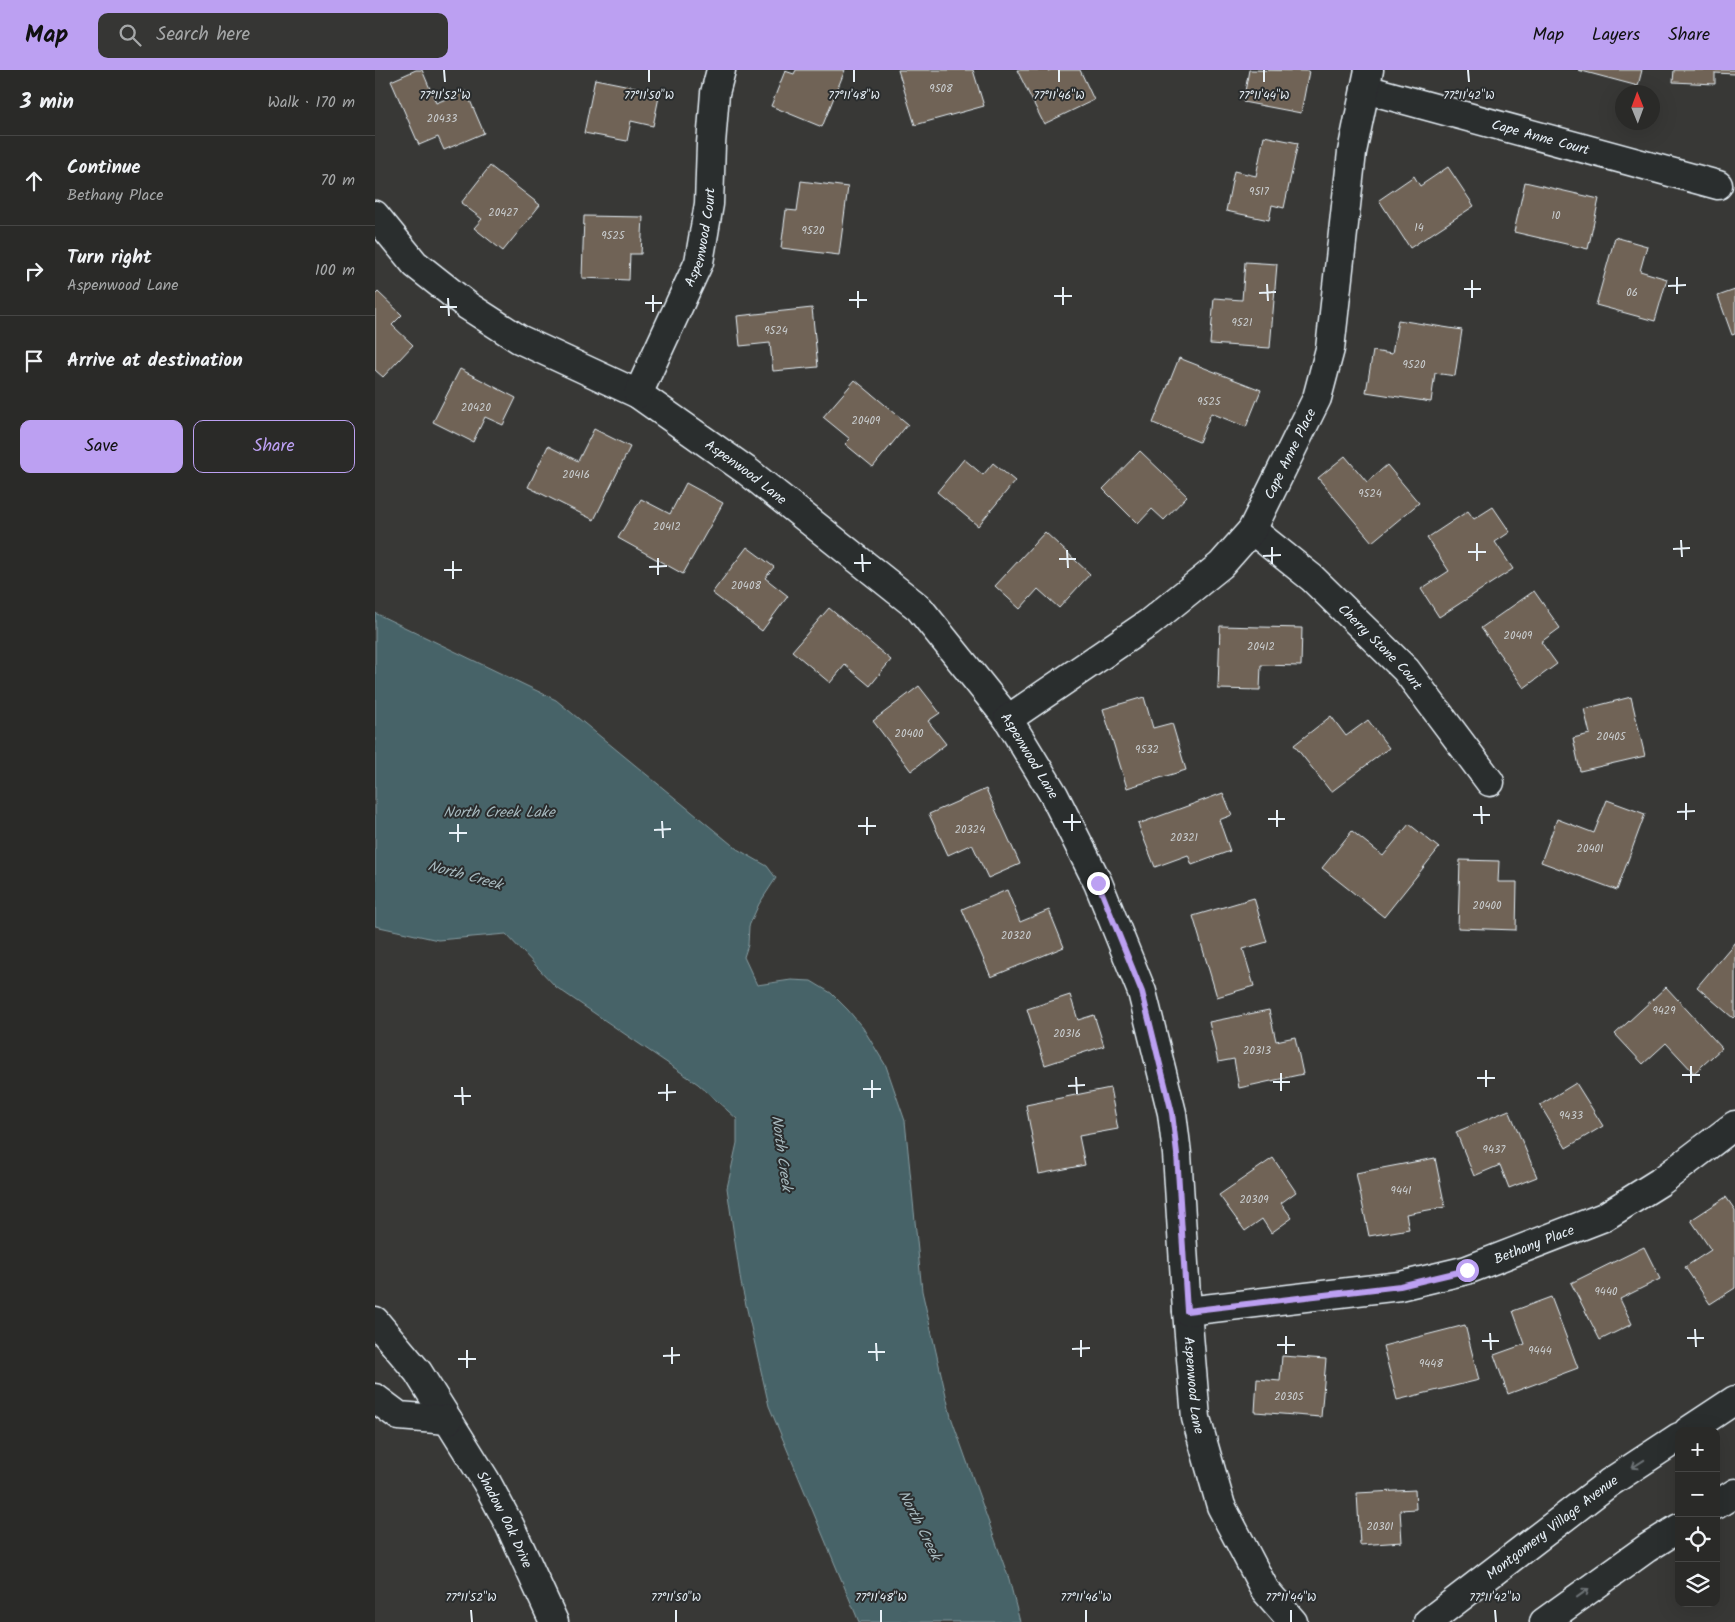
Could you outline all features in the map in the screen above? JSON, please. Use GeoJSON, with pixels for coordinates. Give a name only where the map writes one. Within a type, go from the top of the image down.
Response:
{"type":"FeatureCollection","features":[{"type":"Feature","properties":{"kind":"street","name":"Aspenwood Court"},"geometry":{"type":"LineString","coordinates":[[638,394],[699,262],[709,204],[715,93],[721,70]]}},
{"type":"Feature","properties":{"kind":"street","name":"Cape Anne Court"},"geometry":{"type":"LineString","coordinates":[[1367,79],[1718,185]]}},
{"type":"Feature","properties":{"kind":"street","name":"Cape Anne Place"},"geometry":{"type":"LineString","coordinates":[[1007,719],[1149,624],[1221,565],[1252,530],[1317,398],[1330,349],[1352,152],[1367,79]]}},
{"type":"Feature","properties":{"kind":"street","name":"Aspenwood Lane"},"geometry":{"type":"LineString","coordinates":[[375,215],[415,264],[468,306],[519,339],[638,394],[747,471],[919,608],[1007,719],[1054,795],[1098,883],[1142,992],[1172,1113],[1177,1154],[1196,1418],[1221,1506],[1265,1590],[1293,1622]]}},
{"type":"Feature","properties":{"kind":"street","name":"Cherry Stone Court"},"geometry":{"type":"LineString","coordinates":[[1252,530],[1312,578],[1406,670],[1490,782]]}},
{"type":"Feature","properties":{"kind":"street","name":"Bethany Place"},"geometry":{"type":"LineString","coordinates":[[1187,1311],[1400,1286],[1467,1270],[1604,1217],[1660,1182],[1735,1125]]}},
{"type":"Feature","properties":{"kind":"street","name":"Shadow Oak Drive"},"geometry":{"type":"LineString","coordinates":[[375,1321],[418,1372],[486,1481],[510,1526],[554,1622]]}},
{"type":"Feature","properties":{"kind":"street"},"geometry":{"type":"LineString","coordinates":[[375,1398],[399,1416],[448,1420]]}},
{"type":"Feature","properties":{"kind":"street"},"geometry":{"type":"LineString","coordinates":[[1695,1427],[1735,1400]]}},
{"type":"Feature","properties":{"kind":"street","name":"Montgomery Village Avenue"},"geometry":{"type":"LineString","coordinates":[[1428,1622],[1609,1483],[1675,1440]]}},
{"type":"Feature","properties":{"kind":"street"},"geometry":{"type":"LineString","coordinates":[[1720,1502],[1735,1493]]}},
{"type":"Feature","properties":{"kind":"street"},"geometry":{"type":"LineString","coordinates":[[1544,1622],[1647,1548],[1675,1530]]}},
{"type":"Feature","properties":{"kind":"water","name":"North Creek Lake"},"geometry":{"type":"Polygon","coordinates":[[[375,613],[556,700],[737,849],[767,866],[776,878],[759,904],[749,926],[748,945],[744,957],[757,985],[791,980],[811,981],[831,993],[863,1028],[886,1066],[905,1121],[922,1291],[951,1417],[1009,1579],[1020,1622],[859,1622],[769,1406],[741,1283],[727,1188],[737,1143],[737,1119],[698,1084],[556,987],[506,934],[438,940],[375,926],[375,613]]]}},
{"type":"Feature","properties":{"kind":"building"},"geometry":{"type":"Polygon","coordinates":[[[416,70],[422,70],[436,103],[466,91],[484,133],[444,150],[438,137],[419,145],[391,81],[416,70]]]}},
{"type":"Feature","properties":{"kind":"building"},"geometry":{"type":"Polygon","coordinates":[[[796,70],[845,70],[822,127],[771,106],[785,71],[794,74],[796,70]]]}},
{"type":"Feature","properties":{"kind":"building"},"geometry":{"type":"Polygon","coordinates":[[[898,70],[973,70],[984,106],[915,125],[898,70]]]}},
{"type":"Feature","properties":{"kind":"building"},"geometry":{"type":"Polygon","coordinates":[[[1017,70],[1080,70],[1094,100],[1044,124],[1017,70]]]}},
{"type":"Feature","properties":{"kind":"building"},"geometry":{"type":"Polygon","coordinates":[[[1249,70],[1309,71],[1301,113],[1243,102],[1249,70]]]}},
{"type":"Feature","properties":{"kind":"building"},"geometry":{"type":"Polygon","coordinates":[[[1578,70],[1642,70],[1638,85],[1578,70]]]}},
{"type":"Feature","properties":{"kind":"building"},"geometry":{"type":"Polygon","coordinates":[[[1674,70],[1735,70],[1735,74],[1715,73],[1715,84],[1673,82],[1674,70]]]}},
{"type":"Feature","properties":{"kind":"building"},"geometry":{"type":"Polygon","coordinates":[[[595,79],[660,92],[653,126],[631,121],[627,141],[584,133],[595,79]]]}},
{"type":"Feature","properties":{"kind":"building"},"geometry":{"type":"Polygon","coordinates":[[[1264,136],[1298,143],[1284,208],[1272,205],[1269,220],[1226,211],[1234,171],[1256,176],[1264,136]]]}},
{"type":"Feature","properties":{"kind":"building"},"geometry":{"type":"Polygon","coordinates":[[[490,166],[540,205],[503,251],[474,228],[482,219],[461,203],[490,166]]]}},
{"type":"Feature","properties":{"kind":"building"},"geometry":{"type":"Polygon","coordinates":[[[1448,167],[1474,206],[1410,248],[1379,200],[1414,176],[1420,186],[1448,167]]]}},
{"type":"Feature","properties":{"kind":"building"},"geometry":{"type":"Polygon","coordinates":[[[801,181],[848,187],[839,255],[781,248],[786,210],[797,211],[801,181]]]}},
{"type":"Feature","properties":{"kind":"building"},"geometry":{"type":"Polygon","coordinates":[[[1525,182],[1599,199],[1588,249],[1514,232],[1525,182]]]}},
{"type":"Feature","properties":{"kind":"building"},"geometry":{"type":"Polygon","coordinates":[[[584,216],[643,217],[641,254],[630,254],[629,280],[582,278],[584,216]]]}},
{"type":"Feature","properties":{"kind":"building"},"geometry":{"type":"Polygon","coordinates":[[[1615,237],[1647,246],[1640,271],[1667,279],[1655,321],[1596,305],[1615,237]]]}},
{"type":"Feature","properties":{"kind":"building"},"geometry":{"type":"Polygon","coordinates":[[[1245,262],[1277,264],[1270,348],[1210,344],[1214,298],[1242,300],[1245,262]]]}},
{"type":"Feature","properties":{"kind":"building"},"geometry":{"type":"Polygon","coordinates":[[[1735,290],[1735,334],[1732,335],[1718,296],[1735,290]]]}},
{"type":"Feature","properties":{"kind":"building"},"geometry":{"type":"Polygon","coordinates":[[[378,292],[402,315],[392,325],[413,345],[383,377],[375,370],[375,295],[378,292]]]}},
{"type":"Feature","properties":{"kind":"building"},"geometry":{"type":"Polygon","coordinates":[[[812,308],[818,367],[773,371],[770,343],[740,346],[737,316],[812,308]]]}},
{"type":"Feature","properties":{"kind":"building"},"geometry":{"type":"Polygon","coordinates":[[[1398,320],[1462,330],[1455,376],[1435,373],[1431,402],[1366,392],[1373,351],[1392,354],[1398,320]]]}},
{"type":"Feature","properties":{"kind":"building"},"geometry":{"type":"Polygon","coordinates":[[[1179,358],[1261,390],[1246,427],[1211,413],[1199,442],[1153,423],[1179,358]]]}},
{"type":"Feature","properties":{"kind":"building"},"geometry":{"type":"Polygon","coordinates":[[[460,369],[516,398],[503,425],[485,417],[473,442],[433,422],[460,369]]]}},
{"type":"Feature","properties":{"kind":"building"},"geometry":{"type":"Polygon","coordinates":[[[855,380],[908,424],[873,467],[845,444],[850,439],[823,417],[855,380]]]}},
{"type":"Feature","properties":{"kind":"building"},"geometry":{"type":"Polygon","coordinates":[[[594,429],[630,447],[594,520],[528,487],[548,446],[578,461],[594,429]]]}},
{"type":"Feature","properties":{"kind":"building"},"geometry":{"type":"Polygon","coordinates":[[[1140,451],[1187,496],[1164,520],[1152,509],[1138,524],[1103,489],[1140,451]]]}},
{"type":"Feature","properties":{"kind":"building"},"geometry":{"type":"Polygon","coordinates":[[[1345,456],[1367,482],[1387,465],[1419,503],[1372,542],[1318,478],[1345,456]]]}},
{"type":"Feature","properties":{"kind":"building"},"geometry":{"type":"Polygon","coordinates":[[[964,459],[983,475],[993,463],[1015,481],[978,526],[937,492],[964,459]]]}},
{"type":"Feature","properties":{"kind":"building"},"geometry":{"type":"Polygon","coordinates":[[[686,483],[723,503],[683,574],[618,538],[641,499],[670,514],[686,483]]]}},
{"type":"Feature","properties":{"kind":"building"},"geometry":{"type":"Polygon","coordinates":[[[1493,507],[1510,532],[1495,542],[1513,569],[1439,617],[1421,589],[1449,571],[1427,538],[1468,511],[1474,519],[1493,507]]]}},
{"type":"Feature","properties":{"kind":"building"},"geometry":{"type":"Polygon","coordinates":[[[1045,532],[1090,574],[1059,608],[1038,589],[1020,609],[995,586],[1045,532]]]}},
{"type":"Feature","properties":{"kind":"building"},"geometry":{"type":"Polygon","coordinates":[[[747,547],[774,567],[765,578],[788,596],[762,631],[712,593],[747,547]]]}},
{"type":"Feature","properties":{"kind":"building"},"geometry":{"type":"Polygon","coordinates":[[[1534,591],[1560,628],[1541,642],[1557,664],[1524,688],[1481,628],[1534,591]]]}},
{"type":"Feature","properties":{"kind":"building"},"geometry":{"type":"Polygon","coordinates":[[[829,608],[891,660],[870,686],[845,665],[830,683],[792,651],[829,608]]]}},
{"type":"Feature","properties":{"kind":"building"},"geometry":{"type":"Polygon","coordinates":[[[1220,626],[1302,628],[1301,666],[1261,665],[1260,690],[1218,689],[1220,626]]]}},
{"type":"Feature","properties":{"kind":"building"},"geometry":{"type":"Polygon","coordinates":[[[919,686],[940,713],[928,721],[946,744],[911,771],[873,721],[919,686]]]}},
{"type":"Feature","properties":{"kind":"building"},"geometry":{"type":"Polygon","coordinates":[[[1144,697],[1153,728],[1172,723],[1186,770],[1127,788],[1103,709],[1144,697]]]}},
{"type":"Feature","properties":{"kind":"building"},"geometry":{"type":"Polygon","coordinates":[[[1631,697],[1645,756],[1580,771],[1573,738],[1590,734],[1584,709],[1631,697]]]}},
{"type":"Feature","properties":{"kind":"building"},"geometry":{"type":"Polygon","coordinates":[[[1331,716],[1346,736],[1368,720],[1389,748],[1331,792],[1294,745],[1331,716]]]}},
{"type":"Feature","properties":{"kind":"building"},"geometry":{"type":"Polygon","coordinates":[[[986,789],[1020,864],[988,878],[972,844],[948,855],[929,814],[986,789]]]}},
{"type":"Feature","properties":{"kind":"building"},"geometry":{"type":"Polygon","coordinates":[[[1223,793],[1232,815],[1219,820],[1230,851],[1192,865],[1188,855],[1155,867],[1138,824],[1223,793]]]}},
{"type":"Feature","properties":{"kind":"building"},"geometry":{"type":"Polygon","coordinates":[[[1607,800],[1645,814],[1617,890],[1541,862],[1557,819],[1594,833],[1607,800]]]}},
{"type":"Feature","properties":{"kind":"building"},"geometry":{"type":"Polygon","coordinates":[[[1409,824],[1439,848],[1384,917],[1322,868],[1352,831],[1383,856],[1409,824]]]}},
{"type":"Feature","properties":{"kind":"building"},"geometry":{"type":"Polygon","coordinates":[[[1460,860],[1499,861],[1498,882],[1517,882],[1516,930],[1458,928],[1460,860]]]}},
{"type":"Feature","properties":{"kind":"building"},"geometry":{"type":"Polygon","coordinates":[[[1007,890],[1020,922],[1049,910],[1064,947],[991,977],[962,909],[1007,890]]]}},
{"type":"Feature","properties":{"kind":"building"},"geometry":{"type":"Polygon","coordinates":[[[1254,898],[1267,942],[1243,949],[1254,986],[1217,997],[1193,916],[1254,898]]]}},
{"type":"Feature","properties":{"kind":"building"},"geometry":{"type":"Polygon","coordinates":[[[1735,942],[1735,1016],[1733,1018],[1697,987],[1735,942]]]}},
{"type":"Feature","properties":{"kind":"building"},"geometry":{"type":"Polygon","coordinates":[[[1666,987],[1722,1048],[1694,1073],[1666,1043],[1643,1064],[1615,1034],[1666,987]]]}},
{"type":"Feature","properties":{"kind":"building"},"geometry":{"type":"Polygon","coordinates":[[[1070,995],[1078,1020],[1094,1015],[1104,1046],[1045,1065],[1027,1009],[1070,995]]]}},
{"type":"Feature","properties":{"kind":"building"},"geometry":{"type":"Polygon","coordinates":[[[1269,1010],[1276,1041],[1295,1037],[1303,1074],[1239,1088],[1234,1059],[1218,1062],[1209,1022],[1269,1010]]]}},
{"type":"Feature","properties":{"kind":"building"},"geometry":{"type":"Polygon","coordinates":[[[1576,1083],[1603,1126],[1566,1148],[1540,1105],[1576,1083]]]}},
{"type":"Feature","properties":{"kind":"building"},"geometry":{"type":"Polygon","coordinates":[[[1110,1088],[1118,1129],[1079,1136],[1085,1165],[1039,1174],[1026,1105],[1110,1088]]]}},
{"type":"Feature","properties":{"kind":"building"},"geometry":{"type":"Polygon","coordinates":[[[1509,1110],[1537,1177],[1509,1188],[1500,1165],[1474,1176],[1456,1132],[1509,1110]]]}},
{"type":"Feature","properties":{"kind":"building"},"geometry":{"type":"Polygon","coordinates":[[[1273,1158],[1296,1192],[1281,1203],[1292,1218],[1271,1233],[1262,1219],[1245,1231],[1219,1195],[1273,1158]]]}},
{"type":"Feature","properties":{"kind":"building"},"geometry":{"type":"Polygon","coordinates":[[[1435,1158],[1445,1207],[1406,1214],[1409,1229],[1369,1236],[1356,1173],[1435,1158]]]}},
{"type":"Feature","properties":{"kind":"building"},"geometry":{"type":"Polygon","coordinates":[[[1726,1197],[1735,1210],[1735,1288],[1710,1304],[1685,1267],[1711,1250],[1691,1220],[1726,1197]]]}},
{"type":"Feature","properties":{"kind":"building"},"geometry":{"type":"Polygon","coordinates":[[[1644,1247],[1660,1279],[1620,1299],[1632,1324],[1600,1340],[1571,1283],[1644,1247]]]}},
{"type":"Feature","properties":{"kind":"building"},"geometry":{"type":"Polygon","coordinates":[[[1551,1297],[1578,1368],[1508,1394],[1494,1355],[1525,1344],[1513,1311],[1551,1297]]]}},
{"type":"Feature","properties":{"kind":"building"},"geometry":{"type":"Polygon","coordinates":[[[1465,1325],[1479,1380],[1397,1400],[1383,1346],[1465,1325]]]}},
{"type":"Feature","properties":{"kind":"building"},"geometry":{"type":"Polygon","coordinates":[[[1282,1356],[1326,1359],[1321,1417],[1255,1412],[1257,1379],[1280,1381],[1282,1356]]]}},
{"type":"Feature","properties":{"kind":"building"},"geometry":{"type":"Polygon","coordinates":[[[1415,1490],[1416,1509],[1400,1510],[1402,1542],[1360,1545],[1357,1493],[1415,1490]]]}},
{"type":"Feature","properties":{"kind":"route"},"geometry":{"type":"LineString","coordinates":[[1098,883],[1142,992],[1172,1113],[1177,1154],[1187,1311],[1400,1286],[1467,1270]]}},
{"type":"Feature","properties":{"kind":"water label","name":"North Creek"},"geometry":{"type":"Point","coordinates":[465,875]}},
{"type":"Feature","properties":{"kind":"water label","name":"North Creek"},"geometry":{"type":"Point","coordinates":[782,1153]}},
{"type":"Feature","properties":{"kind":"water label","name":"North Creek"},"geometry":{"type":"Point","coordinates":[920,1525]}}]}
